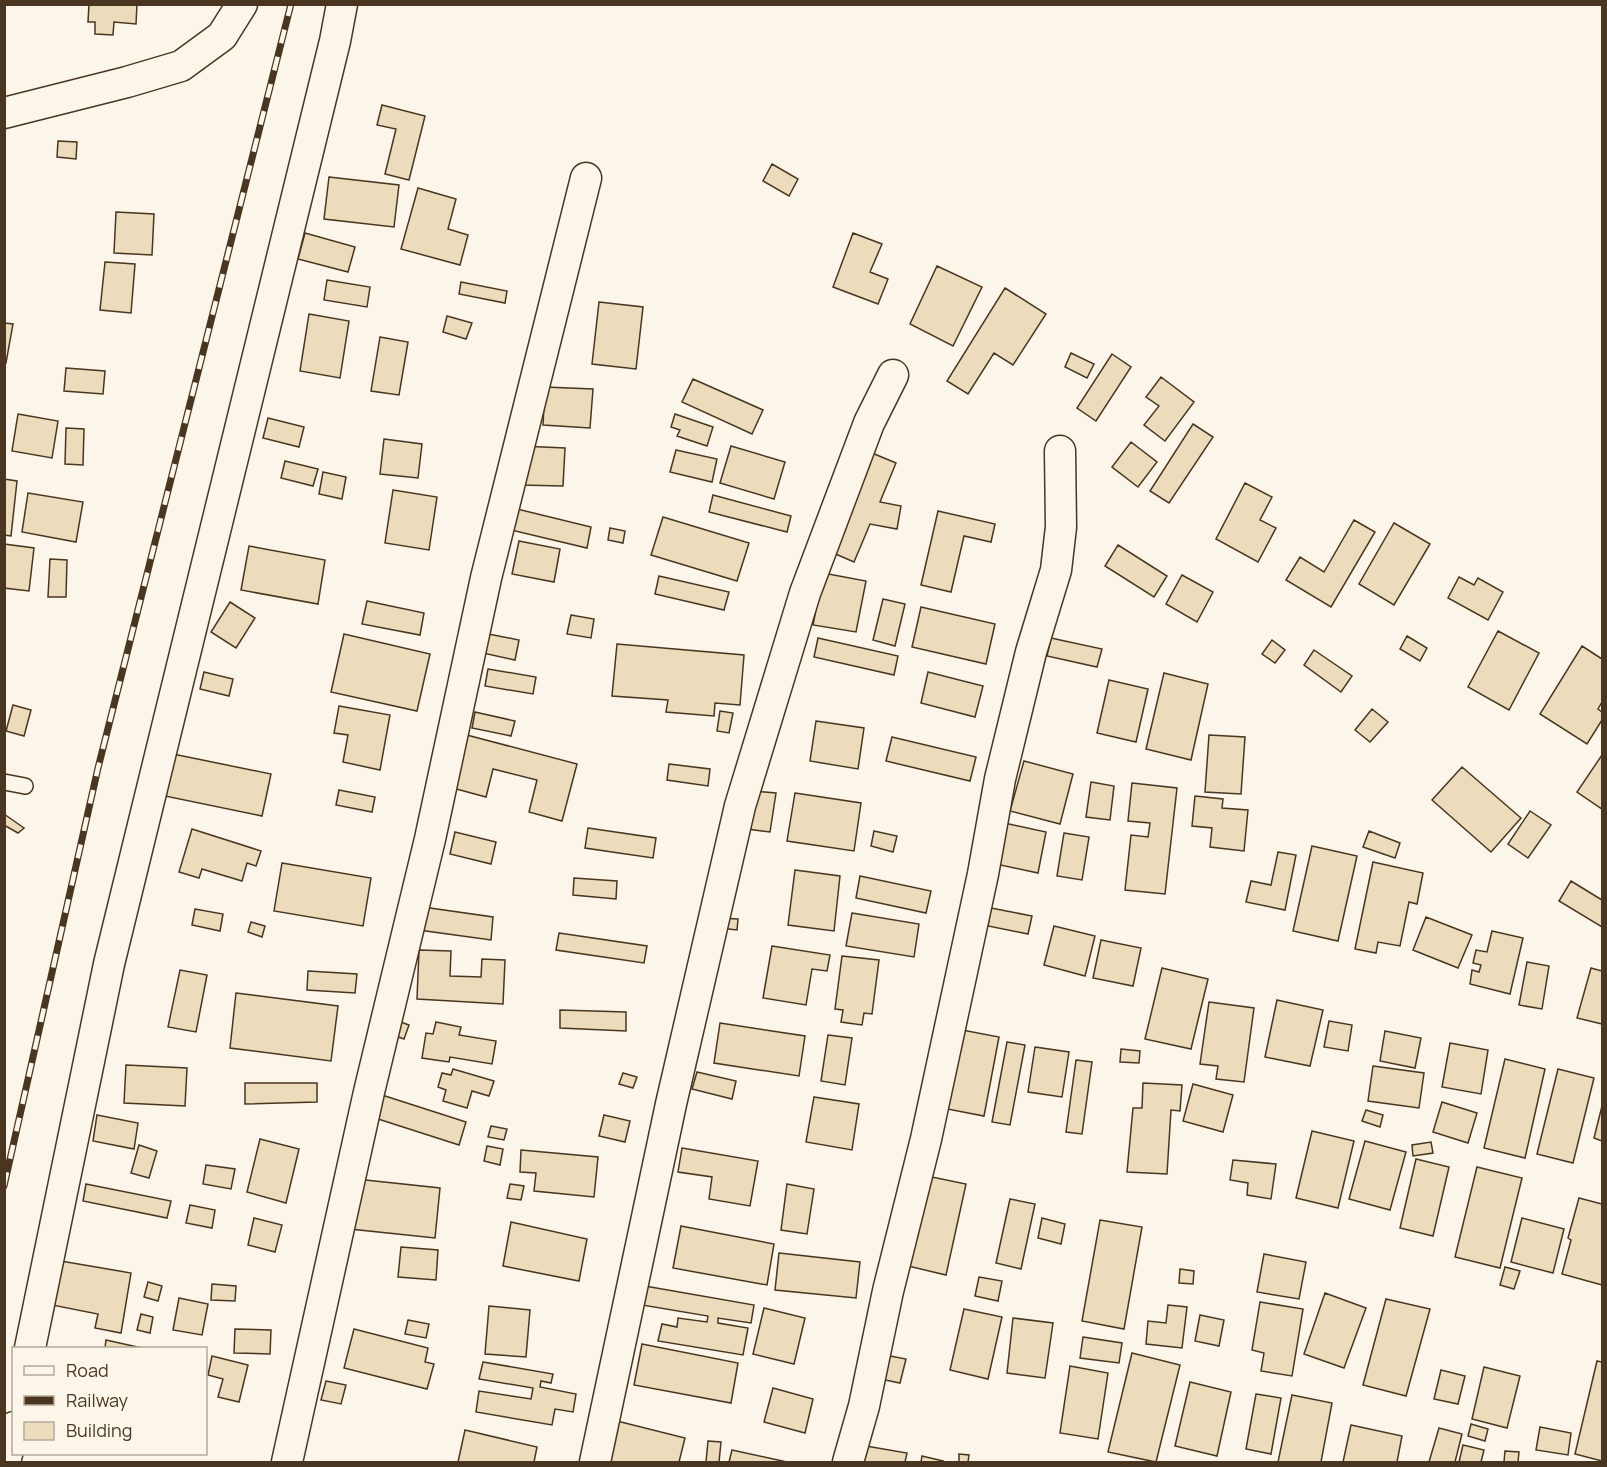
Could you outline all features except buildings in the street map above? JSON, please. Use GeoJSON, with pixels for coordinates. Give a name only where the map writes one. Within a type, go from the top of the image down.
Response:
{"type":"FeatureCollection","features":[{"type":"Feature","properties":{"kind":"street"},"geometry":{"type":"LineString","coordinates":[[4,112],[127,82],[181,66],[222,36],[242,4]]}},
{"type":"Feature","properties":{"kind":"street"},"geometry":{"type":"LineString","coordinates":[[30,1347],[109,964],[327,75],[342,4]]}},
{"type":"Feature","properties":{"kind":"street"},"geometry":{"type":"LineString","coordinates":[[286,1462],[369,1092],[430,839],[486,578],[586,178]]}},
{"type":"Feature","properties":{"kind":"street"},"geometry":{"type":"LineString","coordinates":[[596,1462],[671,1104],[740,806],[805,593],[869,423],[893,375]]}},
{"type":"Feature","properties":{"kind":"street"},"geometry":{"type":"LineString","coordinates":[[848,1462],[864,1406],[888,1291],[927,1139],[983,873],[1000,779],[1031,652],[1056,570],[1061,527],[1060,451]]}},
{"type":"Feature","properties":{"kind":"street"},"geometry":{"type":"LineString","coordinates":[[5,1462],[12,1434]]}},
{"type":"Feature","properties":{"kind":"lane"},"geometry":{"type":"LineString","coordinates":[[4,782],[25,786]]}},
{"type":"Feature","properties":{"kind":"railway"},"geometry":{"type":"LineString","coordinates":[[4,1186],[98,768],[291,4]]}}]}
